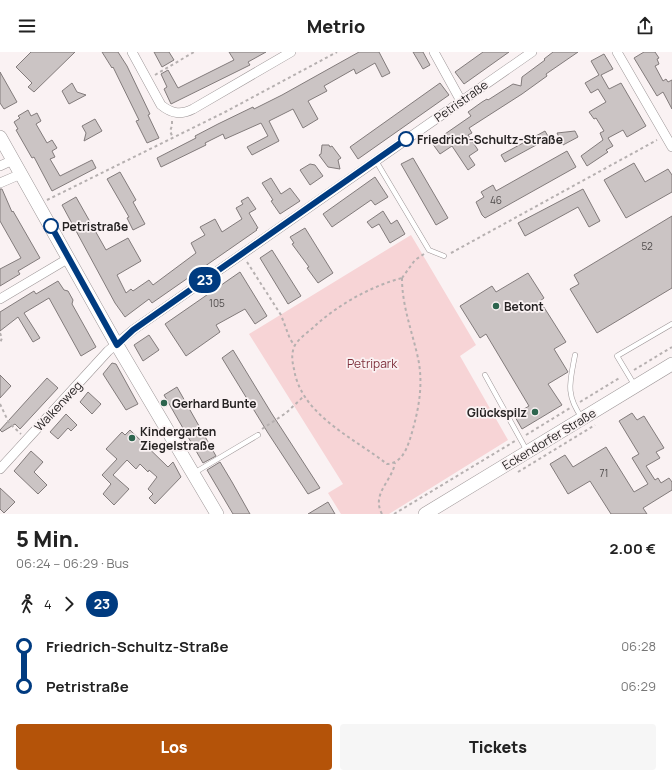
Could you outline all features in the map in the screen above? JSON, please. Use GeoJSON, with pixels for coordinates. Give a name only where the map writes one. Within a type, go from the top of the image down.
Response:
{"type":"FeatureCollection","features":[{"type":"Feature","properties":{"kind":"street"},"geometry":{"type":"LineString","coordinates":[[132,52],[162,105],[168,111],[184,113],[291,52]]}},
{"type":"Feature","properties":{"kind":"street"},"geometry":{"type":"LineString","coordinates":[[434,52],[461,101]]}},
{"type":"Feature","properties":{"kind":"street","name":"Petristraße"},"geometry":{"type":"LineString","coordinates":[[117,345],[133,330],[532,52]]}},
{"type":"Feature","properties":{"kind":"street"},"geometry":{"type":"LineString","coordinates":[[617,52],[669,134],[672,147]]}},
{"type":"Feature","properties":{"kind":"street"},"geometry":{"type":"LineString","coordinates":[[0,137],[117,345],[217,514]]}},
{"type":"Feature","properties":{"kind":"street"},"geometry":{"type":"LineString","coordinates":[[0,166],[13,160]]}},
{"type":"Feature","properties":{"kind":"street"},"geometry":{"type":"LineString","coordinates":[[0,183],[21,174]]}},
{"type":"Feature","properties":{"kind":"street"},"geometry":{"type":"LineString","coordinates":[[0,299],[69,258]]}},
{"type":"Feature","properties":{"kind":"street","name":"Walkenweg"},"geometry":{"type":"LineString","coordinates":[[0,469],[108,351],[117,345]]}},
{"type":"Feature","properties":{"kind":"street","name":"Eckendorfer Straße"},"geometry":{"type":"LineString","coordinates":[[425,514],[672,364]]}},
{"type":"Feature","properties":{"kind":"lane"},"geometry":{"type":"LineString","coordinates":[[376,161],[429,250],[444,256]]}},
{"type":"Feature","properties":{"kind":"lane"},"geometry":{"type":"LineString","coordinates":[[635,387],[617,356],[672,324]]}},
{"type":"Feature","properties":{"kind":"lane"},"geometry":{"type":"LineString","coordinates":[[575,355],[570,384],[570,394],[574,406],[582,419]]}},
{"type":"Feature","properties":{"kind":"lane"},"geometry":{"type":"LineString","coordinates":[[485,375],[527,452]]}},
{"type":"Feature","properties":{"kind":"lane"},"geometry":{"type":"LineString","coordinates":[[194,474],[258,435]]}},
{"type":"Feature","properties":{"kind":"path"},"geometry":{"type":"LineString","coordinates":[[147,80],[194,52]]}},
{"type":"Feature","properties":{"kind":"path"},"geometry":{"type":"LineString","coordinates":[[39,204],[173,138],[337,52]]}},
{"type":"Feature","properties":{"kind":"path"},"geometry":{"type":"LineString","coordinates":[[173,112],[170,131],[173,138]]}},
{"type":"Feature","properties":{"kind":"path"},"geometry":{"type":"LineString","coordinates":[[444,256],[669,134]]}},
{"type":"Feature","properties":{"kind":"path"},"geometry":{"type":"LineString","coordinates":[[402,278],[402,293],[418,359],[420,391],[419,407],[411,436],[402,457],[395,463],[387,464],[366,447],[347,436],[320,415],[304,396],[294,373],[292,355],[295,346],[322,320],[343,305],[366,292],[402,278],[415,260],[429,250]]}},
{"type":"Feature","properties":{"kind":"path"},"geometry":{"type":"LineString","coordinates":[[242,254],[281,315],[290,339],[295,346]]}},
{"type":"Feature","properties":{"kind":"path"},"geometry":{"type":"LineString","coordinates":[[0,333],[2,338],[0,343]]}},
{"type":"Feature","properties":{"kind":"path"},"geometry":{"type":"LineString","coordinates":[[394,514],[672,347]]}},
{"type":"Feature","properties":{"kind":"path"},"geometry":{"type":"LineString","coordinates":[[258,435],[263,427],[286,413],[304,396]]}},
{"type":"Feature","properties":{"kind":"path"},"geometry":{"type":"LineString","coordinates":[[0,404],[9,423],[27,439]]}},
{"type":"Feature","properties":{"kind":"path"},"geometry":{"type":"LineString","coordinates":[[382,514],[380,510],[379,497],[394,468],[395,463]]}},
{"type":"Feature","properties":{"kind":"green space","name":"Petripark"},"geometry":{"type":"Polygon","coordinates":[[[411,235],[476,345],[460,356],[508,440],[389,514],[341,514],[328,493],[343,484],[249,334],[411,235]]]}},
{"type":"Feature","properties":{"kind":"building"},"geometry":{"type":"Polygon","coordinates":[[[31,52],[75,52],[34,92],[28,87],[32,83],[16,67],[31,52]]]}},
{"type":"Feature","properties":{"kind":"building"},"geometry":{"type":"Polygon","coordinates":[[[102,52],[118,52],[127,66],[150,114],[148,115],[159,138],[147,143],[136,121],[139,120],[113,67],[112,68],[102,52]]]}},
{"type":"Feature","properties":{"kind":"building"},"geometry":{"type":"Polygon","coordinates":[[[154,52],[169,52],[174,60],[162,67],[154,52]]]}},
{"type":"Feature","properties":{"kind":"building"},"geometry":{"type":"Polygon","coordinates":[[[229,52],[266,52],[248,62],[250,65],[171,104],[164,89],[167,87],[161,74],[168,70],[178,88],[234,60],[229,52]]]}},
{"type":"Feature","properties":{"kind":"building"},"geometry":{"type":"Polygon","coordinates":[[[359,52],[379,52],[390,73],[382,77],[375,63],[356,74],[354,69],[324,86],[327,91],[308,101],[318,119],[303,128],[293,109],[269,121],[279,141],[252,155],[247,147],[268,136],[261,123],[225,139],[223,134],[205,143],[206,145],[161,167],[157,158],[196,138],[195,136],[218,124],[282,95],[359,52]]]}},
{"type":"Feature","properties":{"kind":"building"},"geometry":{"type":"Polygon","coordinates":[[[413,52],[423,52],[430,65],[423,69],[413,52]]]}},
{"type":"Feature","properties":{"kind":"building"},"geometry":{"type":"Polygon","coordinates":[[[483,52],[509,52],[464,84],[455,72],[483,52]]]}},
{"type":"Feature","properties":{"kind":"building"},"geometry":{"type":"Polygon","coordinates":[[[553,52],[578,52],[546,74],[547,76],[522,94],[469,128],[472,133],[468,135],[478,150],[469,156],[475,165],[468,170],[452,146],[440,154],[432,143],[471,116],[468,112],[482,102],[487,99],[488,100],[513,84],[521,86],[522,77],[545,60],[544,59],[553,52]]]}},
{"type":"Feature","properties":{"kind":"building"},"geometry":{"type":"Polygon","coordinates":[[[644,52],[655,52],[659,58],[657,59],[659,64],[655,66],[663,81],[666,79],[668,82],[672,80],[672,109],[663,92],[657,96],[634,58],[644,52]]]}},
{"type":"Feature","properties":{"kind":"building"},"geometry":{"type":"Polygon","coordinates":[[[604,54],[613,69],[601,75],[609,89],[621,83],[646,126],[627,137],[623,130],[608,138],[613,146],[606,150],[608,152],[587,166],[581,156],[603,140],[600,133],[604,131],[596,118],[594,119],[589,112],[606,102],[598,89],[591,93],[585,83],[599,75],[591,61],[604,54]]]}},
{"type":"Feature","properties":{"kind":"building"},"geometry":{"type":"Polygon","coordinates":[[[0,72],[17,102],[4,109],[0,103],[0,72]]]}},
{"type":"Feature","properties":{"kind":"building"},"geometry":{"type":"Polygon","coordinates":[[[72,83],[77,92],[86,95],[69,104],[62,91],[72,83]]]}},
{"type":"Feature","properties":{"kind":"building"},"geometry":{"type":"Polygon","coordinates":[[[440,83],[449,95],[358,159],[350,147],[440,83]]]}},
{"type":"Feature","properties":{"kind":"building"},"geometry":{"type":"Polygon","coordinates":[[[28,110],[31,116],[37,113],[41,121],[36,124],[47,143],[52,140],[57,148],[52,151],[55,157],[50,159],[60,176],[92,160],[96,168],[52,191],[34,157],[32,158],[16,130],[18,129],[14,122],[20,118],[18,116],[28,110]]]}},
{"type":"Feature","properties":{"kind":"building"},"geometry":{"type":"Polygon","coordinates":[[[95,119],[102,131],[84,141],[86,133],[82,126],[95,119]]]}},
{"type":"Feature","properties":{"kind":"building"},"geometry":{"type":"Polygon","coordinates":[[[545,131],[549,138],[505,162],[501,155],[545,131]]]}},
{"type":"Feature","properties":{"kind":"building"},"geometry":{"type":"Polygon","coordinates":[[[575,131],[578,137],[563,145],[557,133],[575,131]]]}},
{"type":"Feature","properties":{"kind":"building"},"geometry":{"type":"Polygon","coordinates":[[[322,145],[332,146],[341,158],[338,160],[340,169],[328,167],[319,155],[321,154],[322,145]]]}},
{"type":"Feature","properties":{"kind":"building"},"geometry":{"type":"Polygon","coordinates":[[[567,151],[576,167],[485,218],[482,215],[476,202],[484,197],[481,192],[493,185],[496,191],[567,151]]]}},
{"type":"Feature","properties":{"kind":"building"},"geometry":{"type":"Polygon","coordinates":[[[413,158],[448,218],[436,225],[401,164],[413,158]]]}},
{"type":"Feature","properties":{"kind":"building"},"geometry":{"type":"Polygon","coordinates":[[[634,163],[645,182],[668,169],[672,175],[672,192],[626,218],[604,180],[634,163]]]}},
{"type":"Feature","properties":{"kind":"building"},"geometry":{"type":"Polygon","coordinates":[[[310,164],[315,165],[323,176],[310,185],[300,170],[310,164]]]}},
{"type":"Feature","properties":{"kind":"building"},"geometry":{"type":"Polygon","coordinates":[[[120,172],[136,200],[133,202],[145,224],[133,230],[127,218],[129,217],[107,179],[120,172]]]}},
{"type":"Feature","properties":{"kind":"building"},"geometry":{"type":"Polygon","coordinates":[[[375,177],[388,197],[375,205],[371,200],[332,227],[323,214],[375,177]]]}},
{"type":"Feature","properties":{"kind":"building"},"geometry":{"type":"Polygon","coordinates":[[[271,178],[281,194],[290,188],[300,201],[280,214],[271,201],[273,200],[262,183],[271,178]]]}},
{"type":"Feature","properties":{"kind":"building"},"geometry":{"type":"Polygon","coordinates":[[[0,189],[2,189],[12,212],[13,211],[40,258],[18,271],[20,274],[0,286],[0,269],[21,258],[0,221],[0,189]]]}},
{"type":"Feature","properties":{"kind":"building"},"geometry":{"type":"Polygon","coordinates":[[[583,189],[600,221],[589,227],[578,207],[525,236],[518,223],[583,189]]]}},
{"type":"Feature","properties":{"kind":"building"},"geometry":{"type":"Polygon","coordinates":[[[76,197],[106,250],[128,238],[141,261],[117,275],[126,293],[131,289],[133,291],[149,280],[153,285],[196,253],[191,243],[205,235],[200,227],[215,219],[222,232],[242,219],[236,208],[243,204],[241,201],[248,197],[256,209],[249,213],[258,228],[152,303],[149,299],[125,317],[115,303],[62,205],[76,197]]]}},
{"type":"Feature","properties":{"kind":"building"},"geometry":{"type":"Polygon","coordinates":[[[383,211],[391,224],[397,220],[405,234],[390,243],[379,224],[372,228],[367,222],[383,211]]]}},
{"type":"Feature","properties":{"kind":"building"},"geometry":{"type":"Polygon","coordinates":[[[672,216],[672,288],[597,333],[570,289],[579,284],[574,275],[672,216]]]}},
{"type":"Feature","properties":{"kind":"building"},"geometry":{"type":"Polygon","coordinates":[[[305,228],[333,273],[318,283],[307,268],[309,267],[292,244],[294,243],[290,237],[305,228]]]}},
{"type":"Feature","properties":{"kind":"building"},"geometry":{"type":"Polygon","coordinates":[[[272,250],[301,296],[288,304],[260,258],[272,250]]]}},
{"type":"Feature","properties":{"kind":"building"},"geometry":{"type":"Polygon","coordinates":[[[240,272],[267,316],[255,324],[245,309],[216,325],[220,332],[186,356],[165,324],[240,272]]]}},
{"type":"Feature","properties":{"kind":"building"},"geometry":{"type":"Polygon","coordinates":[[[528,273],[544,298],[540,301],[566,342],[554,349],[568,372],[548,384],[562,405],[522,429],[514,415],[529,406],[486,334],[480,338],[460,306],[492,286],[496,292],[528,273]]]}},
{"type":"Feature","properties":{"kind":"building"},"geometry":{"type":"Polygon","coordinates":[[[58,281],[64,290],[68,291],[73,300],[72,304],[96,347],[81,356],[49,298],[24,313],[40,338],[33,342],[18,317],[0,331],[0,312],[34,291],[36,294],[58,281]]]}},
{"type":"Feature","properties":{"kind":"building"},"geometry":{"type":"Polygon","coordinates":[[[149,335],[159,350],[143,361],[134,345],[149,335]]]}},
{"type":"Feature","properties":{"kind":"building"},"geometry":{"type":"Polygon","coordinates":[[[233,350],[320,488],[308,494],[268,433],[222,358],[233,350]]]}},
{"type":"Feature","properties":{"kind":"building"},"geometry":{"type":"Polygon","coordinates":[[[112,363],[116,364],[138,404],[126,410],[103,374],[112,363]]]}},
{"type":"Feature","properties":{"kind":"building"},"geometry":{"type":"Polygon","coordinates":[[[0,375],[11,386],[0,398],[0,375]]]}},
{"type":"Feature","properties":{"kind":"building"},"geometry":{"type":"Polygon","coordinates":[[[47,378],[58,388],[20,429],[15,424],[2,432],[0,430],[47,378]]]}},
{"type":"Feature","properties":{"kind":"building"},"geometry":{"type":"Polygon","coordinates":[[[177,387],[216,456],[203,463],[164,395],[177,387]]]}},
{"type":"Feature","properties":{"kind":"building"},"geometry":{"type":"Polygon","coordinates":[[[88,392],[101,404],[92,414],[80,402],[88,392]]]}},
{"type":"Feature","properties":{"kind":"building"},"geometry":{"type":"Polygon","coordinates":[[[632,413],[637,420],[644,416],[664,448],[656,452],[660,458],[646,466],[655,480],[658,478],[661,483],[669,478],[672,482],[672,490],[643,508],[647,514],[611,514],[590,481],[568,494],[550,464],[565,455],[573,467],[606,447],[634,492],[648,484],[632,458],[639,454],[619,421],[632,413]]]}},
{"type":"Feature","properties":{"kind":"building"},"geometry":{"type":"Polygon","coordinates":[[[66,414],[77,425],[71,431],[68,428],[58,439],[50,432],[66,414]]]}},
{"type":"Feature","properties":{"kind":"building"},"geometry":{"type":"Polygon","coordinates":[[[130,430],[168,467],[173,462],[181,477],[155,504],[149,498],[153,494],[148,489],[157,477],[149,470],[148,472],[140,464],[136,469],[127,460],[113,475],[129,489],[114,505],[103,494],[111,484],[102,475],[117,459],[106,449],[122,432],[125,435],[130,430]]]}},
{"type":"Feature","properties":{"kind":"building"},"geometry":{"type":"Polygon","coordinates":[[[31,451],[43,462],[34,472],[47,485],[38,494],[14,471],[31,451]]]}},
{"type":"Feature","properties":{"kind":"building"},"geometry":{"type":"Polygon","coordinates":[[[220,462],[250,514],[233,514],[207,470],[220,462]]]}},
{"type":"Feature","properties":{"kind":"building"},"geometry":{"type":"Polygon","coordinates":[[[0,488],[15,502],[4,513],[0,509],[0,488]]]}},
{"type":"Feature","properties":{"kind":"building"},"geometry":{"type":"Polygon","coordinates":[[[328,502],[335,514],[308,514],[328,502]]]}},
{"type":"Feature","properties":{"kind":"bus line","name":"23"},"geometry":{"type":"LineString","coordinates":[[51,226],[117,345],[133,330],[406,139]]}},
{"type":"Feature","properties":{"kind":"place","name":"Friedrich-Schultz-Straße"},"geometry":{"type":"Point","coordinates":[406,139]}},
{"type":"Feature","properties":{"kind":"place","name":"Petristraße"},"geometry":{"type":"Point","coordinates":[51,226]}},
{"type":"Feature","properties":{"kind":"place","name":"Betont"},"geometry":{"type":"Point","coordinates":[496,306]}},
{"type":"Feature","properties":{"kind":"place","name":"Gerhard Bunte"},"geometry":{"type":"Point","coordinates":[164,403]}},
{"type":"Feature","properties":{"kind":"place","name":"Glückspilz"},"geometry":{"type":"Point","coordinates":[535,412]}},
{"type":"Feature","properties":{"kind":"place","name":"Kindergarten Ziegelstraße"},"geometry":{"type":"Point","coordinates":[132,438]}}]}
